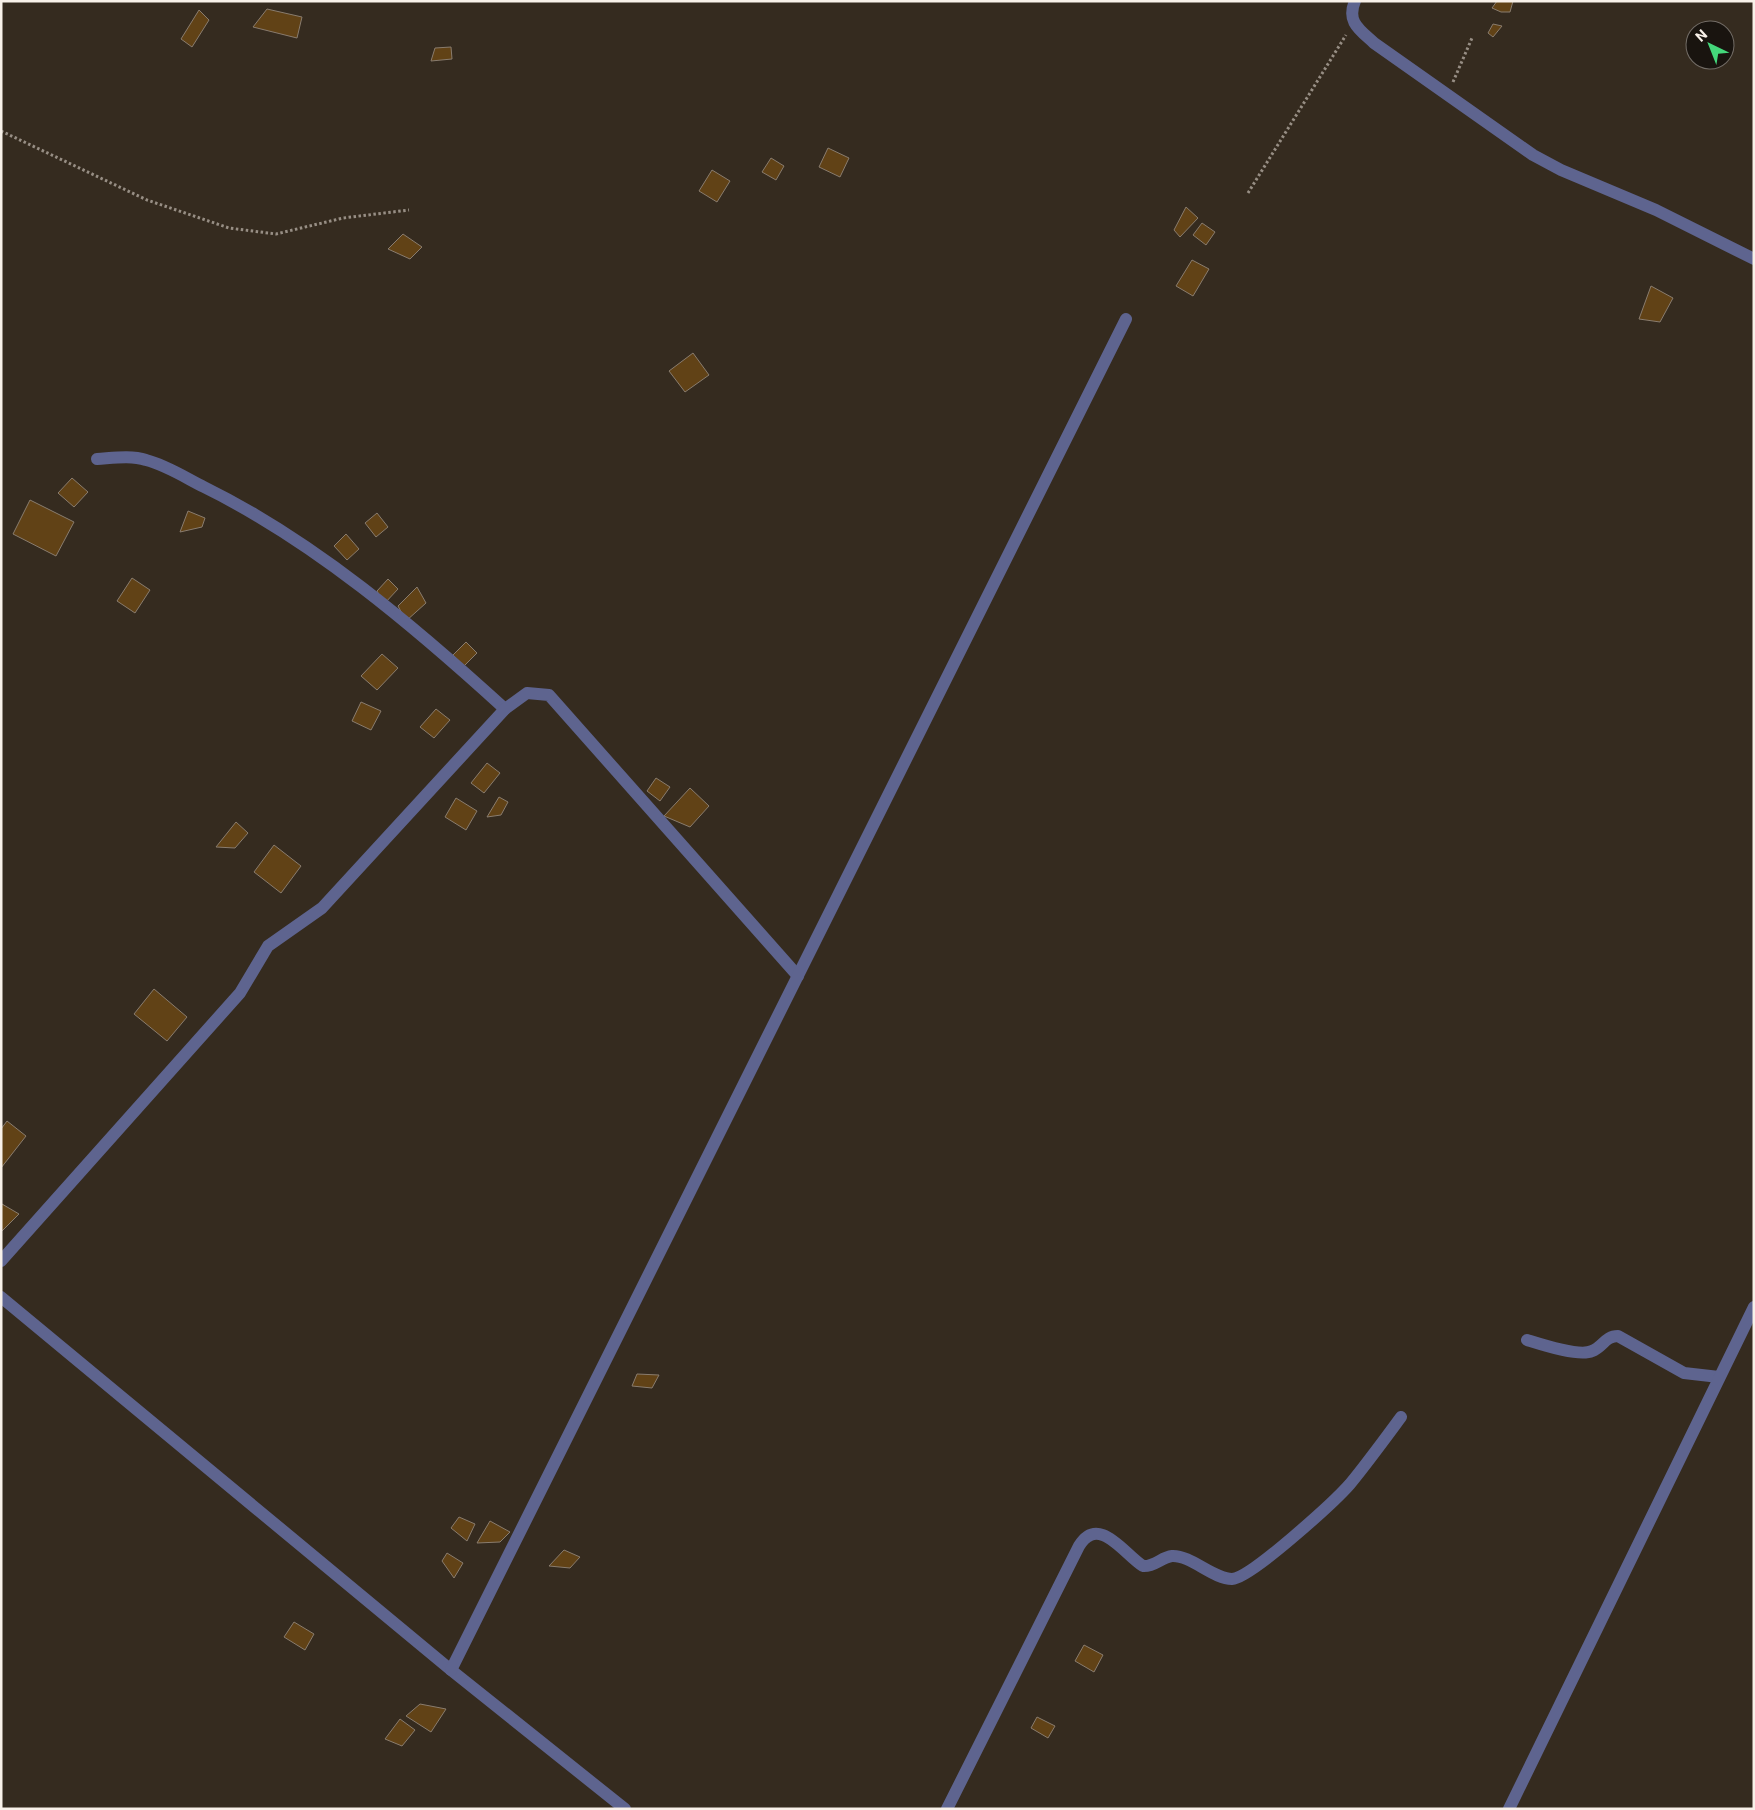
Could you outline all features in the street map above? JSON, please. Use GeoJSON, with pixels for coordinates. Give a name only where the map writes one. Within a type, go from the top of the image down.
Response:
{"type":"FeatureCollection","features":[{"type":"Feature","properties":{"kind":"street"},"geometry":{"type":"LineString","coordinates":[[1355,1],[1351,15],[1353,24],[1374,43],[1534,155],[1561,170],[1656,210],[1754,259]]}},
{"type":"Feature","properties":{"kind":"street"},"geometry":{"type":"LineString","coordinates":[[451,1670],[1126,320]]}},
{"type":"Feature","properties":{"kind":"street"},"geometry":{"type":"LineString","coordinates":[[97,459],[136,458],[156,463],[224,497],[298,541],[386,608],[505,709]]}},
{"type":"Feature","properties":{"kind":"street"},"geometry":{"type":"LineString","coordinates":[[1,1261],[240,992],[268,946],[322,908],[505,709],[527,693],[549,695],[798,976]]}},
{"type":"Feature","properties":{"kind":"street"},"geometry":{"type":"LineString","coordinates":[[1,1297],[451,1670],[625,1809]]}},
{"type":"Feature","properties":{"kind":"street"},"geometry":{"type":"LineString","coordinates":[[1509,1809],[1754,1307]]}},
{"type":"Feature","properties":{"kind":"street"},"geometry":{"type":"LineString","coordinates":[[1526,1340],[1584,1353],[1594,1351],[1610,1337],[1618,1336],[1684,1373],[1719,1377]]}},
{"type":"Feature","properties":{"kind":"street"},"geometry":{"type":"LineString","coordinates":[[947,1809],[1079,1546],[1087,1536],[1099,1533],[1107,1536],[1144,1566],[1166,1558],[1176,1557],[1227,1578],[1242,1577],[1273,1553],[1335,1499],[1375,1452],[1401,1417]]}},
{"type":"Feature","properties":{"kind":"path"},"geometry":{"type":"LineString","coordinates":[[1248,193],[1353,24]]}},
{"type":"Feature","properties":{"kind":"path"},"geometry":{"type":"LineString","coordinates":[[1447,94],[1472,38]]}},
{"type":"Feature","properties":{"kind":"path"},"geometry":{"type":"LineString","coordinates":[[1,131],[147,200],[229,228],[276,234],[343,218],[409,210]]}},
{"type":"Feature","properties":{"kind":"building"},"geometry":{"type":"Polygon","coordinates":[[[1497,1],[1513,1],[1510,12],[1501,12],[1492,8],[1497,1]]]}},
{"type":"Feature","properties":{"kind":"building"},"geometry":{"type":"Polygon","coordinates":[[[267,9],[302,17],[297,38],[253,27],[267,9]]]}},
{"type":"Feature","properties":{"kind":"building"},"geometry":{"type":"Polygon","coordinates":[[[199,10],[209,20],[192,47],[181,39],[199,10]]]}},
{"type":"Feature","properties":{"kind":"building"},"geometry":{"type":"Polygon","coordinates":[[[1493,24],[1502,26],[1493,37],[1488,33],[1493,24]]]}},
{"type":"Feature","properties":{"kind":"building"},"geometry":{"type":"Polygon","coordinates":[[[451,47],[452,59],[431,61],[435,48],[451,47]]]}},
{"type":"Feature","properties":{"kind":"building"},"geometry":{"type":"Polygon","coordinates":[[[828,148],[849,158],[840,177],[819,167],[828,148]]]}},
{"type":"Feature","properties":{"kind":"building"},"geometry":{"type":"Polygon","coordinates":[[[771,158],[784,166],[776,180],[762,172],[771,158]]]}},
{"type":"Feature","properties":{"kind":"building"},"geometry":{"type":"Polygon","coordinates":[[[712,170],[730,181],[717,202],[699,191],[712,170]]]}},
{"type":"Feature","properties":{"kind":"building"},"geometry":{"type":"Polygon","coordinates":[[[1186,207],[1198,218],[1180,237],[1174,230],[1186,207]]]}},
{"type":"Feature","properties":{"kind":"building"},"geometry":{"type":"Polygon","coordinates":[[[1202,223],[1215,232],[1206,245],[1193,235],[1202,223]]]}},
{"type":"Feature","properties":{"kind":"building"},"geometry":{"type":"Polygon","coordinates":[[[403,234],[422,247],[410,259],[388,249],[403,234]]]}},
{"type":"Feature","properties":{"kind":"building"},"geometry":{"type":"Polygon","coordinates":[[[1192,260],[1209,269],[1193,296],[1176,286],[1192,260]]]}},
{"type":"Feature","properties":{"kind":"building"},"geometry":{"type":"Polygon","coordinates":[[[1651,286],[1673,298],[1660,322],[1639,319],[1651,286]]]}},
{"type":"Feature","properties":{"kind":"building"},"geometry":{"type":"Polygon","coordinates":[[[693,353],[709,375],[685,392],[669,371],[693,353]]]}},
{"type":"Feature","properties":{"kind":"building"},"geometry":{"type":"Polygon","coordinates":[[[72,478],[88,492],[74,507],[58,493],[72,478]]]}},
{"type":"Feature","properties":{"kind":"building"},"geometry":{"type":"Polygon","coordinates":[[[30,500],[74,522],[56,556],[13,534],[30,500]]]}},
{"type":"Feature","properties":{"kind":"building"},"geometry":{"type":"Polygon","coordinates":[[[188,511],[205,518],[202,527],[180,532],[188,511]]]}},
{"type":"Feature","properties":{"kind":"building"},"geometry":{"type":"Polygon","coordinates":[[[377,513],[388,527],[376,537],[365,523],[377,513]]]}},
{"type":"Feature","properties":{"kind":"building"},"geometry":{"type":"Polygon","coordinates":[[[346,534],[359,549],[347,560],[334,546],[346,534]]]}},
{"type":"Feature","properties":{"kind":"building"},"geometry":{"type":"Polygon","coordinates":[[[132,578],[150,590],[135,613],[117,601],[132,578]]]}},
{"type":"Feature","properties":{"kind":"building"},"geometry":{"type":"Polygon","coordinates":[[[388,579],[398,589],[384,604],[377,591],[388,579]]]}},
{"type":"Feature","properties":{"kind":"building"},"geometry":{"type":"Polygon","coordinates":[[[417,587],[426,603],[406,621],[398,606],[417,587]]]}},
{"type":"Feature","properties":{"kind":"building"},"geometry":{"type":"Polygon","coordinates":[[[466,642],[477,653],[464,666],[453,655],[466,642]]]}},
{"type":"Feature","properties":{"kind":"building"},"geometry":{"type":"Polygon","coordinates":[[[382,654],[398,668],[377,690],[361,676],[382,654]]]}},
{"type":"Feature","properties":{"kind":"building"},"geometry":{"type":"Polygon","coordinates":[[[361,702],[381,711],[371,730],[352,721],[361,702]]]}},
{"type":"Feature","properties":{"kind":"building"},"geometry":{"type":"Polygon","coordinates":[[[436,709],[450,720],[434,738],[420,727],[436,709]]]}},
{"type":"Feature","properties":{"kind":"building"},"geometry":{"type":"Polygon","coordinates":[[[487,763],[500,773],[484,793],[471,783],[487,763]]]}},
{"type":"Feature","properties":{"kind":"building"},"geometry":{"type":"Polygon","coordinates":[[[656,778],[670,787],[660,801],[647,791],[656,778]]]}},
{"type":"Feature","properties":{"kind":"building"},"geometry":{"type":"Polygon","coordinates":[[[690,788],[709,806],[690,827],[664,816],[690,788]]]}},
{"type":"Feature","properties":{"kind":"building"},"geometry":{"type":"Polygon","coordinates":[[[499,797],[508,802],[501,815],[487,817],[499,797]]]}},
{"type":"Feature","properties":{"kind":"building"},"geometry":{"type":"Polygon","coordinates":[[[456,798],[477,811],[466,830],[445,817],[456,798]]]}},
{"type":"Feature","properties":{"kind":"building"},"geometry":{"type":"Polygon","coordinates":[[[236,822],[248,833],[235,848],[216,847],[236,822]]]}},
{"type":"Feature","properties":{"kind":"building"},"geometry":{"type":"Polygon","coordinates":[[[274,845],[301,866],[281,893],[254,872],[274,845]]]}},
{"type":"Feature","properties":{"kind":"building"},"geometry":{"type":"Polygon","coordinates":[[[154,989],[187,1017],[167,1041],[134,1014],[154,989]]]}},
{"type":"Feature","properties":{"kind":"building"},"geometry":{"type":"Polygon","coordinates":[[[7,1121],[26,1136],[1,1168],[1,1129],[7,1121]]]}},
{"type":"Feature","properties":{"kind":"building"},"geometry":{"type":"Polygon","coordinates":[[[1,1205],[19,1214],[1,1232],[1,1205]]]}},
{"type":"Feature","properties":{"kind":"building"},"geometry":{"type":"Polygon","coordinates":[[[637,1374],[659,1375],[652,1388],[632,1386],[637,1374]]]}},
{"type":"Feature","properties":{"kind":"building"},"geometry":{"type":"Polygon","coordinates":[[[459,1517],[475,1524],[467,1541],[451,1528],[459,1517]]]}},
{"type":"Feature","properties":{"kind":"building"},"geometry":{"type":"Polygon","coordinates":[[[490,1521],[510,1532],[500,1542],[477,1543],[490,1521]]]}},
{"type":"Feature","properties":{"kind":"building"},"geometry":{"type":"Polygon","coordinates":[[[564,1550],[580,1557],[570,1568],[549,1566],[564,1550]]]}},
{"type":"Feature","properties":{"kind":"building"},"geometry":{"type":"Polygon","coordinates":[[[447,1553],[463,1563],[454,1578],[442,1561],[447,1553]]]}},
{"type":"Feature","properties":{"kind":"building"},"geometry":{"type":"Polygon","coordinates":[[[294,1622],[314,1634],[305,1650],[284,1637],[294,1622]]]}},
{"type":"Feature","properties":{"kind":"building"},"geometry":{"type":"Polygon","coordinates":[[[1084,1645],[1103,1655],[1094,1672],[1075,1661],[1084,1645]]]}},
{"type":"Feature","properties":{"kind":"building"},"geometry":{"type":"Polygon","coordinates":[[[420,1704],[446,1709],[431,1732],[406,1716],[420,1704]]]}},
{"type":"Feature","properties":{"kind":"building"},"geometry":{"type":"Polygon","coordinates":[[[1037,1717],[1055,1726],[1048,1738],[1031,1728],[1037,1717]]]}},
{"type":"Feature","properties":{"kind":"building"},"geometry":{"type":"Polygon","coordinates":[[[400,1719],[415,1730],[402,1746],[385,1739],[400,1719]]]}}]}
